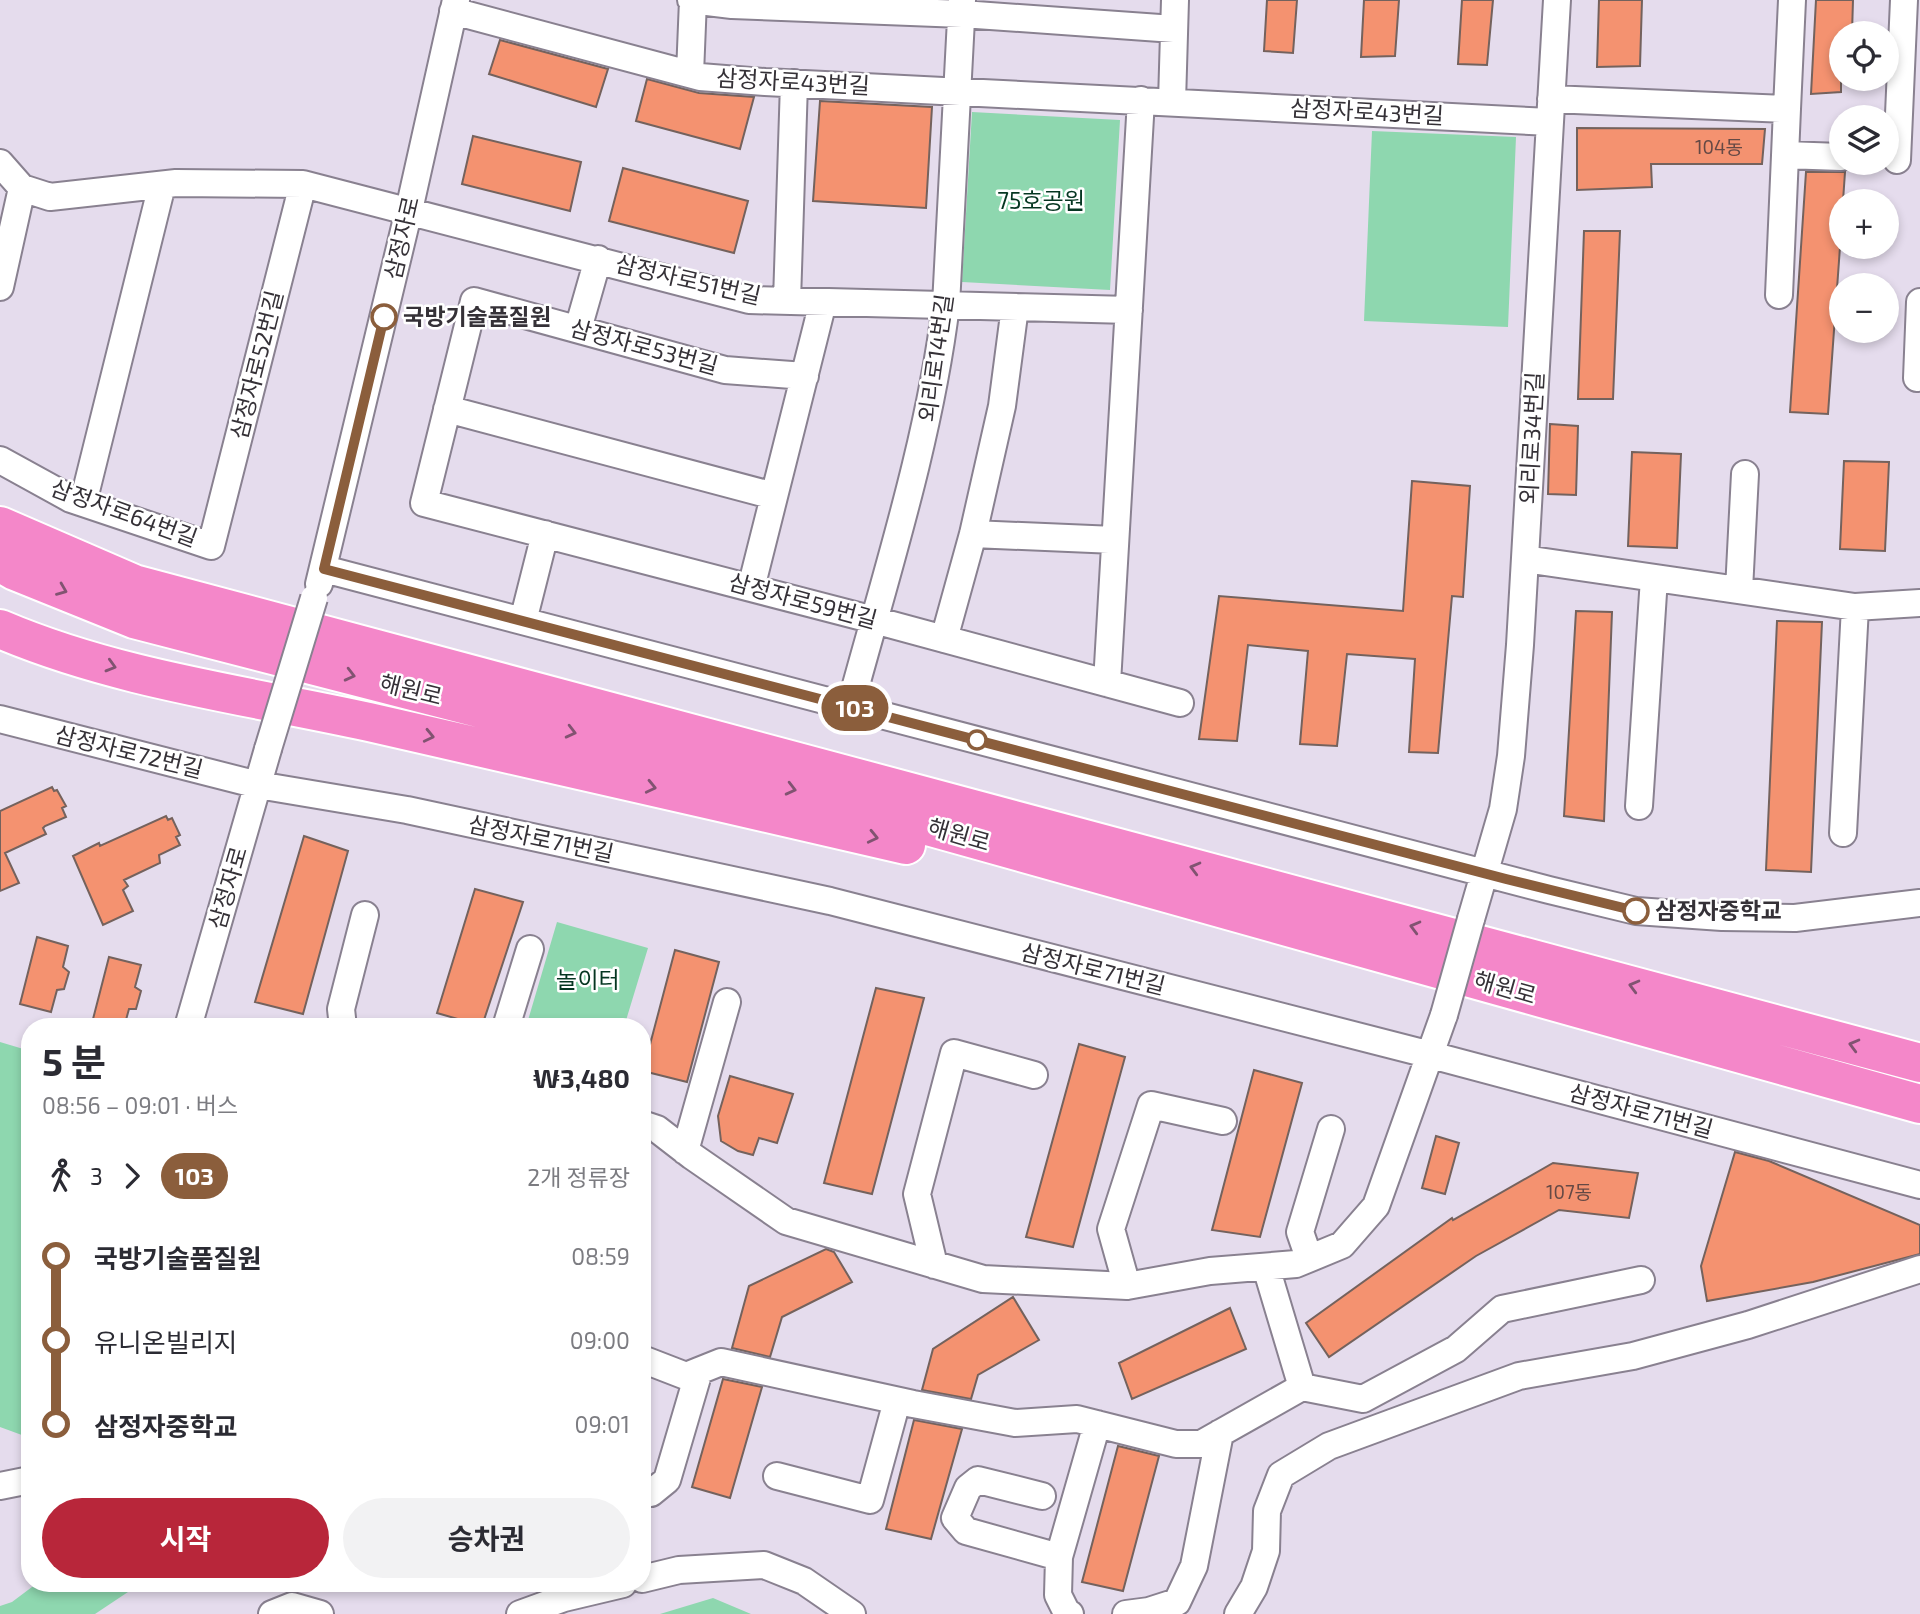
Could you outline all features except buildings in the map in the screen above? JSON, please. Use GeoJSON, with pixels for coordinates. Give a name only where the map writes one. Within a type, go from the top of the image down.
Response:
{"type":"FeatureCollection","features":[{"type":"Feature","properties":{"kind":"highway","name":"해원로"},"geometry":{"type":"LineString","coordinates":[[0,526],[134,584],[1920,1063]]}},
{"type":"Feature","properties":{"kind":"highway","name":"해원로"},"geometry":{"type":"LineString","coordinates":[[0,562],[15,571],[134,619],[842,802],[1920,1104]]}},
{"type":"Feature","properties":{"kind":"highway"},"geometry":{"type":"LineString","coordinates":[[0,629],[89,660],[148,676],[382,725],[915,847],[1055,862]]}},
{"type":"Feature","properties":{"kind":"street"},"geometry":{"type":"LineString","coordinates":[[690,74],[692,0],[732,5],[824,4],[1043,10],[1174,29]]}},
{"type":"Feature","properties":{"kind":"street"},"geometry":{"type":"LineString","coordinates":[[1172,102],[1175,0]]}},
{"type":"Feature","properties":{"kind":"street","name":"외리로34번길"},"geometry":{"type":"LineString","coordinates":[[651,1127],[786,1221],[983,1279],[1127,1286],[1210,1271],[1296,1264],[1342,1245],[1376,1206],[1444,1015],[1503,809],[1511,756],[1557,0]]}},
{"type":"Feature","properties":{"kind":"street"},"geometry":{"type":"LineString","coordinates":[[1779,295],[1792,0]]}},
{"type":"Feature","properties":{"kind":"street"},"geometry":{"type":"LineString","coordinates":[[1901,160],[1904,0]]}},
{"type":"Feature","properties":{"kind":"street","name":"삼정자로43번길"},"geometry":{"type":"LineString","coordinates":[[454,5],[690,74],[794,83],[1172,102],[1551,111],[1787,108]]}},
{"type":"Feature","properties":{"kind":"street","name":"삼정자로"},"geometry":{"type":"LineString","coordinates":[[191,1018],[268,749],[324,569],[409,210],[454,5]]}},
{"type":"Feature","properties":{"kind":"street","name":"외리로14번길"},"geometry":{"type":"LineString","coordinates":[[850,706],[926,429],[940,355],[946,305],[962,7]]}},
{"type":"Feature","properties":{"kind":"street"},"geometry":{"type":"LineString","coordinates":[[787,301],[794,83]]}},
{"type":"Feature","properties":{"kind":"street"},"geometry":{"type":"LineString","coordinates":[[1107,683],[1141,100]]}},
{"type":"Feature","properties":{"kind":"street"},"geometry":{"type":"LineString","coordinates":[[1785,155],[1829,157]]}},
{"type":"Feature","properties":{"kind":"street"},"geometry":{"type":"LineString","coordinates":[[0,163],[22,188],[50,197],[162,185],[303,184],[409,210]]}},
{"type":"Feature","properties":{"kind":"street","name":"삼정자로52번길"},"geometry":{"type":"LineString","coordinates":[[211,546],[303,184]]}},
{"type":"Feature","properties":{"kind":"street"},"geometry":{"type":"LineString","coordinates":[[83,503],[162,185]]}},
{"type":"Feature","properties":{"kind":"street"},"geometry":{"type":"LineString","coordinates":[[0,287],[22,188]]}},
{"type":"Feature","properties":{"kind":"street","name":"삼정자로51번길"},"geometry":{"type":"LineString","coordinates":[[409,210],[750,300],[1129,310]]}},
{"type":"Feature","properties":{"kind":"street"},"geometry":{"type":"LineString","coordinates":[[578,330],[598,259]]}},
{"type":"Feature","properties":{"kind":"street","name":"삼정자로53번길"},"geometry":{"type":"LineString","coordinates":[[424,503],[474,301],[725,370],[805,376]]}},
{"type":"Feature","properties":{"kind":"street"},"geometry":{"type":"LineString","coordinates":[[751,588],[823,302]]}},
{"type":"Feature","properties":{"kind":"street"},"geometry":{"type":"LineString","coordinates":[[1917,378],[1920,302]]}},
{"type":"Feature","properties":{"kind":"street"},"geometry":{"type":"LineString","coordinates":[[944,639],[973,534],[1002,405],[1015,307]]}},
{"type":"Feature","properties":{"kind":"street"},"geometry":{"type":"LineString","coordinates":[[447,409],[775,496]]}},
{"type":"Feature","properties":{"kind":"street","name":"삼정자로64번길"},"geometry":{"type":"LineString","coordinates":[[0,460],[71,499],[211,546]]}},
{"type":"Feature","properties":{"kind":"street"},"geometry":{"type":"LineString","coordinates":[[1739,590],[1745,474]]}},
{"type":"Feature","properties":{"kind":"street","name":"삼정자로59번길"},"geometry":{"type":"LineString","coordinates":[[424,503],[1180,703]]}},
{"type":"Feature","properties":{"kind":"street"},"geometry":{"type":"LineString","coordinates":[[523,621],[545,534]]}},
{"type":"Feature","properties":{"kind":"street"},"geometry":{"type":"LineString","coordinates":[[973,534],[1115,540]]}},
{"type":"Feature","properties":{"kind":"street"},"geometry":{"type":"LineString","coordinates":[[1525,559],[1855,607],[1920,603]]}},
{"type":"Feature","properties":{"kind":"street"},"geometry":{"type":"LineString","coordinates":[[324,569],[1636,911],[1723,917],[1794,918],[1920,902]]}},
{"type":"Feature","properties":{"kind":"street"},"geometry":{"type":"LineString","coordinates":[[1639,806],[1654,578]]}},
{"type":"Feature","properties":{"kind":"street"},"geometry":{"type":"LineString","coordinates":[[1843,833],[1855,607]]}},
{"type":"Feature","properties":{"kind":"street","name":"삼정자로72번길"},"geometry":{"type":"LineString","coordinates":[[0,719],[258,785]]}},
{"type":"Feature","properties":{"kind":"street","name":"삼정자로71번길"},"geometry":{"type":"LineString","coordinates":[[258,785],[407,810],[830,901],[1431,1055],[1920,1185]]}},
{"type":"Feature","properties":{"kind":"street"},"geometry":{"type":"LineString","coordinates":[[342,1018],[341,1009],[365,915]]}},
{"type":"Feature","properties":{"kind":"street"},"geometry":{"type":"LineString","coordinates":[[509,1018],[530,949]]}},
{"type":"Feature","properties":{"kind":"street"},"geometry":{"type":"LineString","coordinates":[[685,1151],[727,1002]]}},
{"type":"Feature","properties":{"kind":"street"},"geometry":{"type":"LineString","coordinates":[[934,1265],[917,1194],[954,1053],[1034,1075]]}},
{"type":"Feature","properties":{"kind":"street"},"geometry":{"type":"LineString","coordinates":[[1127,1286],[1111,1229],[1151,1105],[1223,1121]]}},
{"type":"Feature","properties":{"kind":"street"},"geometry":{"type":"LineString","coordinates":[[1309,1258],[1300,1232],[1331,1129]]}},
{"type":"Feature","properties":{"kind":"street"},"geometry":{"type":"LineString","coordinates":[[1266,1267],[1302,1387]]}},
{"type":"Feature","properties":{"kind":"street"},"geometry":{"type":"LineString","coordinates":[[1238,1614],[1254,1587],[1266,1550],[1267,1511],[1280,1475],[1329,1446],[1519,1376],[1633,1356],[1735,1328],[1920,1269]]}},
{"type":"Feature","properties":{"kind":"street"},"geometry":{"type":"LineString","coordinates":[[651,1362],[686,1376],[721,1362],[897,1401],[1016,1423],[1077,1419],[1176,1444],[1200,1444],[1302,1387],[1363,1399],[1457,1349],[1502,1309],[1641,1280]]}},
{"type":"Feature","properties":{"kind":"street"},"geometry":{"type":"LineString","coordinates":[[651,1493],[667,1480],[699,1371]]}},
{"type":"Feature","properties":{"kind":"street"},"geometry":{"type":"LineString","coordinates":[[777,1476],[870,1500],[897,1401]]}},
{"type":"Feature","properties":{"kind":"street"},"geometry":{"type":"LineString","coordinates":[[1070,1614],[1058,1595],[1059,1557],[1097,1424]]}},
{"type":"Feature","properties":{"kind":"street"},"geometry":{"type":"LineString","coordinates":[[1126,1614],[1149,1611],[1177,1602],[1194,1566],[1220,1433]]}},
{"type":"Feature","properties":{"kind":"street"},"geometry":{"type":"LineString","coordinates":[[1042,1496],[978,1479],[968,1488],[955,1518],[966,1531],[1059,1557]]}},
{"type":"Feature","properties":{"kind":"street"},"geometry":{"type":"LineString","coordinates":[[0,1486],[21,1482]]}},
{"type":"Feature","properties":{"kind":"street"},"geometry":{"type":"LineString","coordinates":[[651,1577],[679,1570],[764,1565],[804,1581],[852,1614]]}},
{"type":"Feature","properties":{"kind":"street"},"geometry":{"type":"LineString","coordinates":[[520,1614],[589,1592]]}},
{"type":"Feature","properties":{"kind":"street"},"geometry":{"type":"LineString","coordinates":[[272,1614],[292,1606],[320,1614]]}},
{"type":"Feature","properties":{"kind":"green space","name":"75호공원"},"geometry":{"type":"Polygon","coordinates":[[[972,112],[1120,120],[1110,290],[962,282],[972,112]]]}},
{"type":"Feature","properties":{"kind":"green space"},"geometry":{"type":"Polygon","coordinates":[[[1372,131],[1516,137],[1508,327],[1364,321],[1372,131]]]}},
{"type":"Feature","properties":{"kind":"green space","name":"놀이터"},"geometry":{"type":"Polygon","coordinates":[[[557,922],[648,948],[627,1018],[529,1018],[557,922]]]}},
{"type":"Feature","properties":{"kind":"green space"},"geometry":{"type":"Polygon","coordinates":[[[0,1042],[21,1048],[21,1435],[0,1427],[0,1042]]]}},
{"type":"Feature","properties":{"kind":"green space"},"geometry":{"type":"Polygon","coordinates":[[[25,1592],[128,1592],[95,1614],[0,1614],[0,1606],[12,1602],[25,1592]]]}},
{"type":"Feature","properties":{"kind":"green space"},"geometry":{"type":"Polygon","coordinates":[[[713,1598],[751,1614],[660,1614],[713,1598]]]}},
{"type":"Feature","properties":{"kind":"bus line","name":"103"},"geometry":{"type":"LineString","coordinates":[[384,317],[324,569],[1636,911]]}},
{"type":"Feature","properties":{"kind":"place","name":"국방기술품질원"},"geometry":{"type":"Point","coordinates":[384,317]}},
{"type":"Feature","properties":{"kind":"place","name":"삼정자중학교"},"geometry":{"type":"Point","coordinates":[1636,911]}}]}
